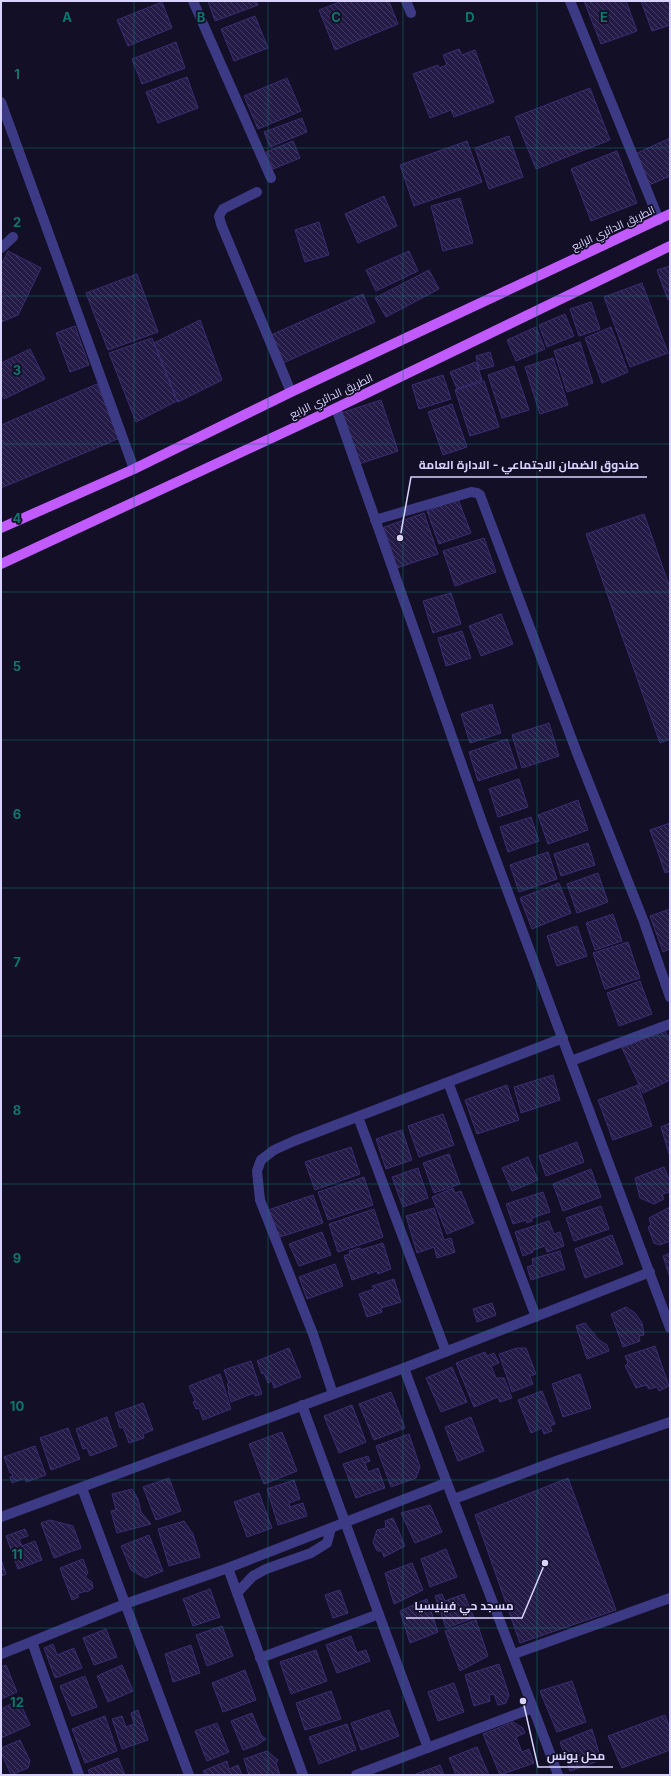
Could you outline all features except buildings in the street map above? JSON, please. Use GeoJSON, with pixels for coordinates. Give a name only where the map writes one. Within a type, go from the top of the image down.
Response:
{"type":"FeatureCollection","features":[{"type":"Feature","properties":{"kind":"main road","name":"الطريق الدائري الرابع"},"geometry":{"type":"LineString","coordinates":[[1,528],[134,469],[291,392],[670,214]]}},
{"type":"Feature","properties":{"kind":"main road","name":"الطريق الدائري الرابع"},"geometry":{"type":"LineString","coordinates":[[1,564],[336,408],[670,246]]}},
{"type":"Feature","properties":{"kind":"street"},"geometry":{"type":"LineString","coordinates":[[194,1],[271,178]]}},
{"type":"Feature","properties":{"kind":"street"},"geometry":{"type":"LineString","coordinates":[[406,1],[411,13]]}},
{"type":"Feature","properties":{"kind":"street"},"geometry":{"type":"LineString","coordinates":[[570,1],[659,220]]}},
{"type":"Feature","properties":{"kind":"street"},"geometry":{"type":"LineString","coordinates":[[1,102],[134,469]]}},
{"type":"Feature","properties":{"kind":"street"},"geometry":{"type":"LineString","coordinates":[[257,192],[223,209],[219,216],[291,392]]}},
{"type":"Feature","properties":{"kind":"street"},"geometry":{"type":"LineString","coordinates":[[1,248],[13,237]]}},
{"type":"Feature","properties":{"kind":"street"},"geometry":{"type":"LineString","coordinates":[[336,408],[481,818],[670,1328]]}},
{"type":"Feature","properties":{"kind":"street"},"geometry":{"type":"LineString","coordinates":[[375,520],[470,492],[480,495],[574,746],[644,922],[670,996]]}},
{"type":"Feature","properties":{"kind":"street"},"geometry":{"type":"LineString","coordinates":[[571,1061],[670,1024]]}},
{"type":"Feature","properties":{"kind":"street"},"geometry":{"type":"LineString","coordinates":[[333,1394],[313,1334],[260,1200],[258,1172],[261,1160],[274,1150],[563,1038]]}},
{"type":"Feature","properties":{"kind":"street"},"geometry":{"type":"LineString","coordinates":[[448,1082],[536,1317]]}},
{"type":"Feature","properties":{"kind":"street"},"geometry":{"type":"LineString","coordinates":[[358,1117],[446,1352]]}},
{"type":"Feature","properties":{"kind":"street"},"geometry":{"type":"LineString","coordinates":[[1,1517],[404,1368],[650,1272]]}},
{"type":"Feature","properties":{"kind":"street"},"geometry":{"type":"LineString","coordinates":[[404,1368],[446,1483],[454,1499],[514,1654],[558,1775]]}},
{"type":"Feature","properties":{"kind":"street"},"geometry":{"type":"LineString","coordinates":[[302,1405],[428,1748]]}},
{"type":"Feature","properties":{"kind":"street"},"geometry":{"type":"LineString","coordinates":[[454,1499],[559,1460],[670,1422]]}},
{"type":"Feature","properties":{"kind":"street"},"geometry":{"type":"LineString","coordinates":[[1,1654],[125,1604],[228,1568],[446,1483]]}},
{"type":"Feature","properties":{"kind":"street"},"geometry":{"type":"LineString","coordinates":[[82,1488],[188,1775]]}},
{"type":"Feature","properties":{"kind":"street"},"geometry":{"type":"LineString","coordinates":[[237,1593],[254,1576],[266,1569],[310,1553],[327,1543],[331,1528]]}},
{"type":"Feature","properties":{"kind":"street"},"geometry":{"type":"LineString","coordinates":[[228,1568],[303,1775]]}},
{"type":"Feature","properties":{"kind":"street"},"geometry":{"type":"LineString","coordinates":[[514,1654],[670,1598]]}},
{"type":"Feature","properties":{"kind":"street"},"geometry":{"type":"LineString","coordinates":[[260,1658],[379,1614]]}},
{"type":"Feature","properties":{"kind":"street"},"geometry":{"type":"LineString","coordinates":[[32,1642],[80,1775]]}},
{"type":"Feature","properties":{"kind":"street"},"geometry":{"type":"LineString","coordinates":[[356,1775],[533,1708]]}},
{"type":"Feature","properties":{"kind":"place","name":"صندوق الضمان الاجتماعي - الادارة العامة"},"geometry":{"type":"Point","coordinates":[400,538]}},
{"type":"Feature","properties":{"kind":"place","name":"مسجد حي فينيسيا"},"geometry":{"type":"Point","coordinates":[545,1563]}},
{"type":"Feature","properties":{"kind":"place","name":"محل يونس"},"geometry":{"type":"Point","coordinates":[523,1701]}}]}
